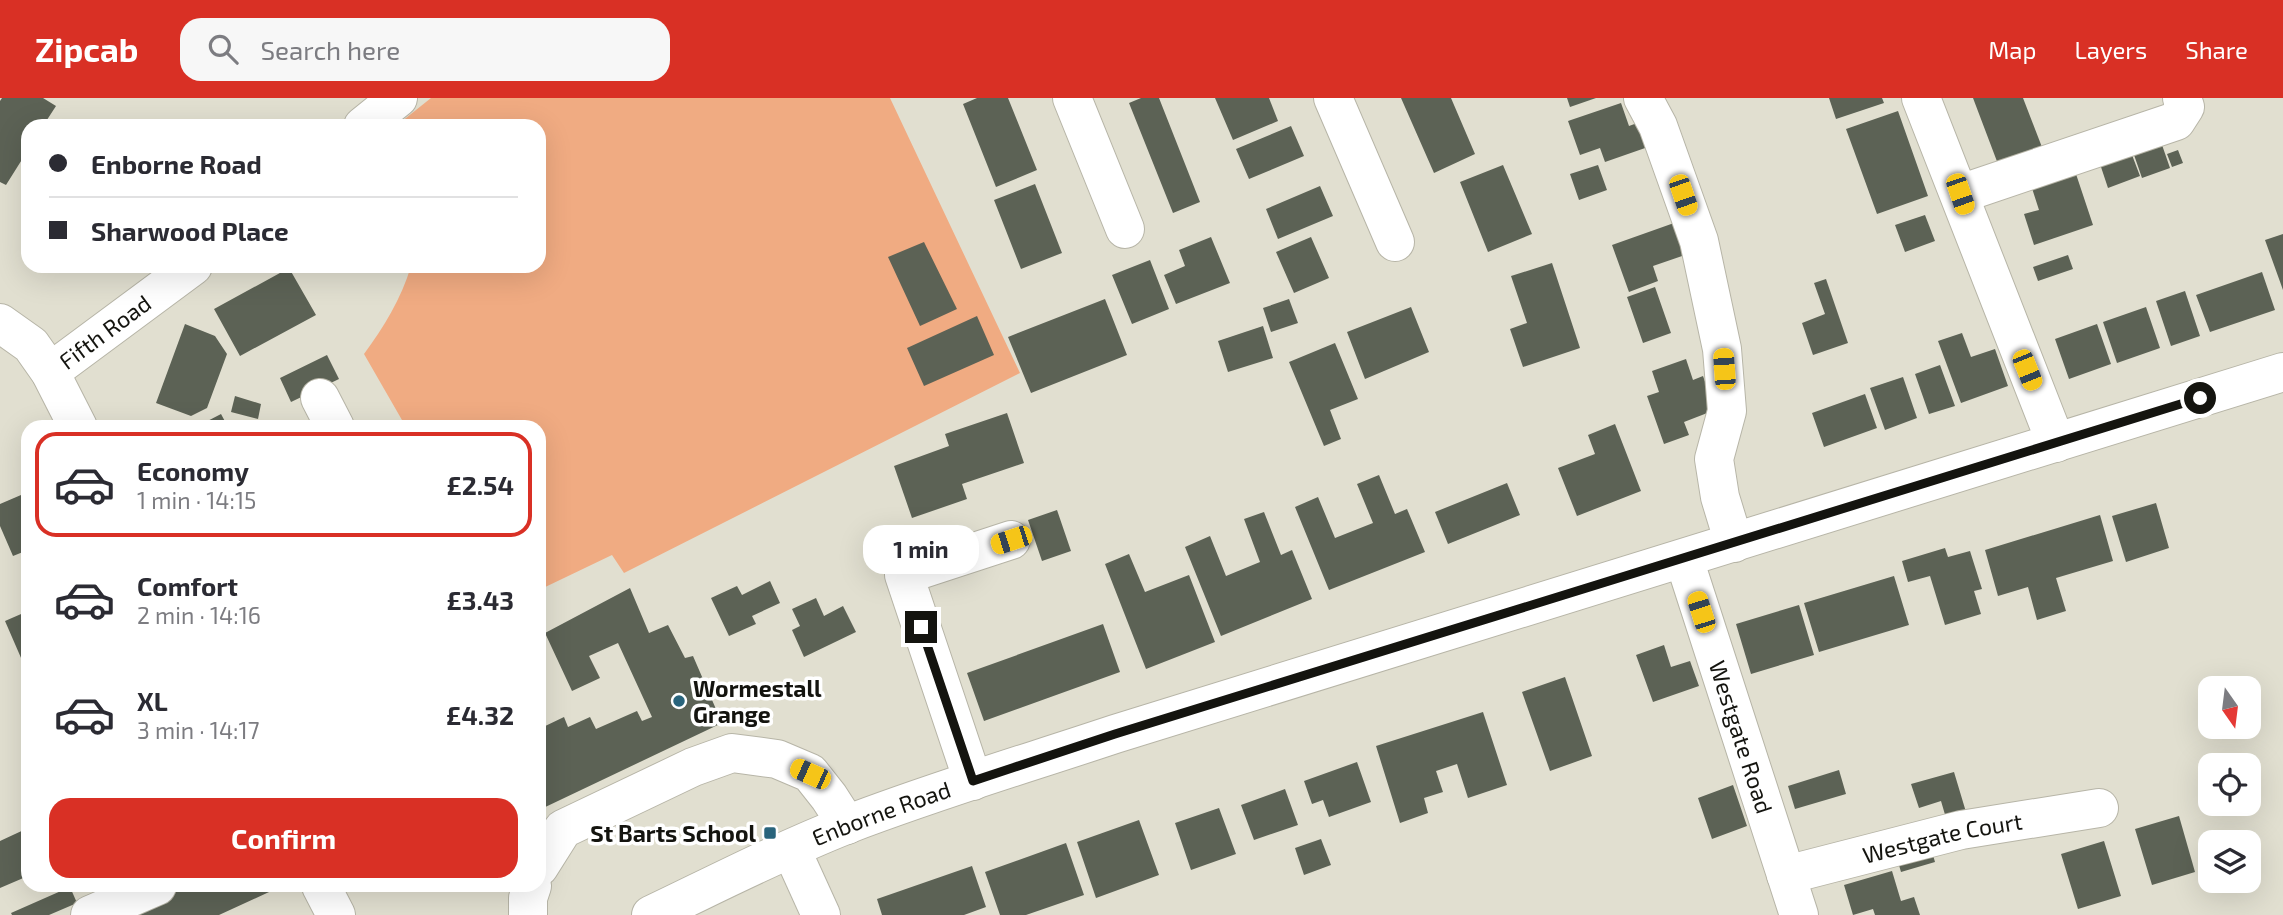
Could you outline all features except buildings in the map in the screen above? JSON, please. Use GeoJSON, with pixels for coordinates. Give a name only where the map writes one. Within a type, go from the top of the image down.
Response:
{"type":"FeatureCollection","features":[{"type":"Feature","properties":{"kind":"street"},"geometry":{"type":"LineString","coordinates":[[372,119],[398,98]]}},
{"type":"Feature","properties":{"kind":"street"},"geometry":{"type":"LineString","coordinates":[[1072,98],[1125,229]]}},
{"type":"Feature","properties":{"kind":"street"},"geometry":{"type":"LineString","coordinates":[[1333,98],[1395,242]]}},
{"type":"Feature","properties":{"kind":"street"},"geometry":{"type":"LineString","coordinates":[[1643,98],[1658,126],[1699,241],[1723,349],[1727,411],[1714,459],[1720,497],[1734,543]]}},
{"type":"Feature","properties":{"kind":"street"},"geometry":{"type":"LineString","coordinates":[[1921,98],[2056,443]]}},
{"type":"Feature","properties":{"kind":"street"},"geometry":{"type":"LineString","coordinates":[[1960,194],[2176,121],[2185,107],[2182,98]]}},
{"type":"Feature","properties":{"kind":"street","name":"Fifth Road"},"geometry":{"type":"LineString","coordinates":[[50,372],[184,273]]}},
{"type":"Feature","properties":{"kind":"street"},"geometry":{"type":"LineString","coordinates":[[0,323],[31,345],[50,372],[74,420]]}},
{"type":"Feature","properties":{"kind":"street","name":"Enborne Road"},"geometry":{"type":"LineString","coordinates":[[652,915],[847,825],[973,781],[1115,734],[2283,372]]}},
{"type":"Feature","properties":{"kind":"street"},"geometry":{"type":"LineString","coordinates":[[973,781],[904,576],[1011,540]]}},
{"type":"Feature","properties":{"kind":"street","name":"Westgate Road"},"geometry":{"type":"LineString","coordinates":[[1684,559],[1799,915]]}},
{"type":"Feature","properties":{"kind":"street"},"geometry":{"type":"LineString","coordinates":[[546,856],[563,829],[694,767],[732,753],[777,759],[810,774],[847,825]]}},
{"type":"Feature","properties":{"kind":"street","name":"Westgate Court"},"geometry":{"type":"LineString","coordinates":[[1786,875],[1961,830],[2099,808]]}},
{"type":"Feature","properties":{"kind":"street"},"geometry":{"type":"LineString","coordinates":[[792,849],[821,915]]}},
{"type":"Feature","properties":{"kind":"street"},"geometry":{"type":"LineString","coordinates":[[90,915],[143,892]]}},
{"type":"Feature","properties":{"kind":"street"},"geometry":{"type":"LineString","coordinates":[[324,892],[336,915]]}},
{"type":"Feature","properties":{"kind":"street"},"geometry":{"type":"LineString","coordinates":[[528,915],[530,892]]}},
{"type":"Feature","properties":{"kind":"shaded area"},"geometry":{"type":"Polygon","coordinates":[[[431,98],[890,98],[1020,373],[624,573],[612,555],[546,587],[546,420],[402,420],[364,354],[391,312],[408,273],[546,273],[546,119],[405,119],[431,98]]]}},
{"type":"Feature","properties":{"kind":"place","name":"Wormestall Grange"},"geometry":{"type":"Point","coordinates":[679,701]}},
{"type":"Feature","properties":{"kind":"place","name":"St Barts School"},"geometry":{"type":"Point","coordinates":[770,833]}},
{"type":"Feature","properties":{"kind":"route"},"geometry":{"type":"LineString","coordinates":[[921,627],[973,781],[1115,734],[2200,398]]}}]}
